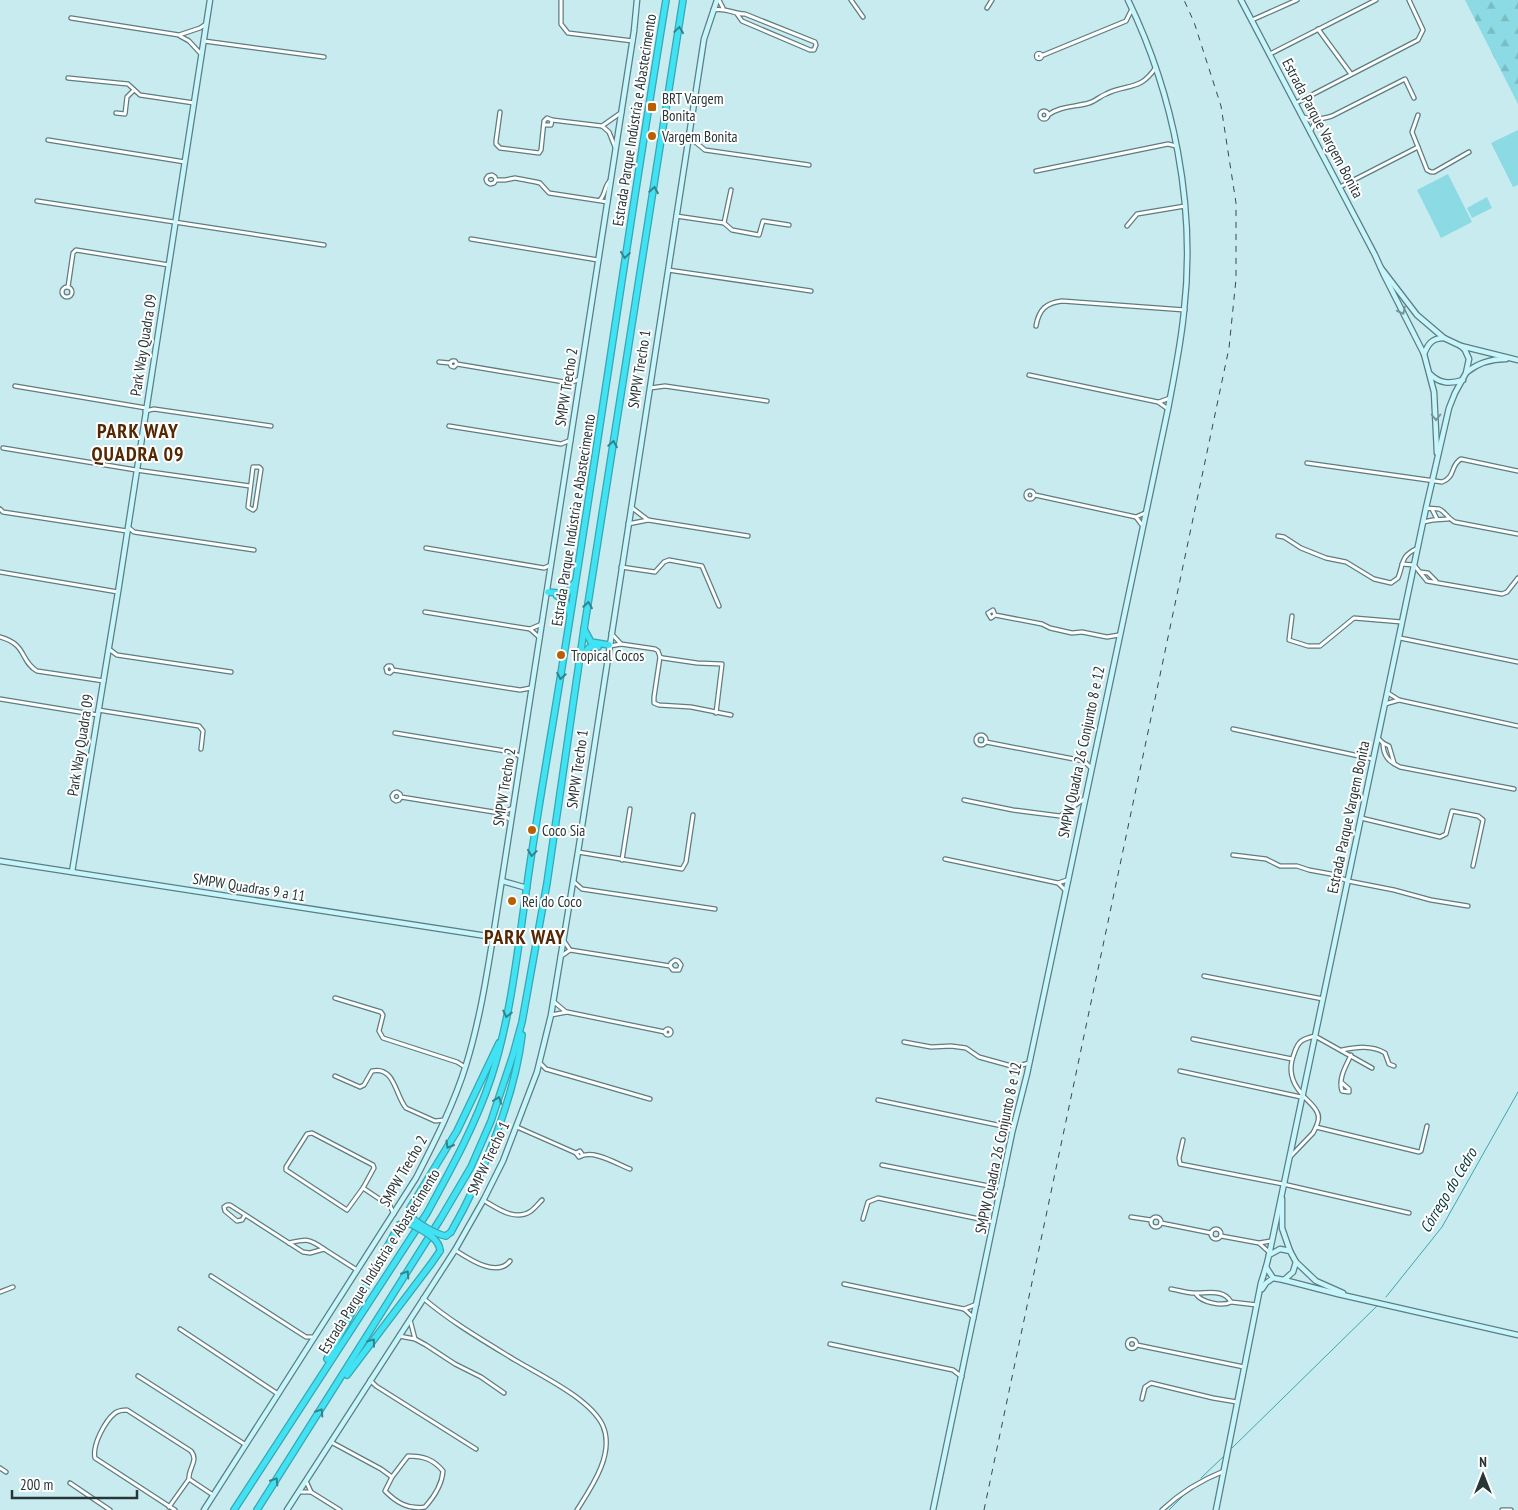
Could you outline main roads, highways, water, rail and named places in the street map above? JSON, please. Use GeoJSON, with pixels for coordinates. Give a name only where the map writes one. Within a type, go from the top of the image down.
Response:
{"type":"FeatureCollection","features":[{"type":"Feature","properties":{"kind":"highway","name":"Estrada Parque Indústria e Abastecimento"},"geometry":{"type":"LineString","coordinates":[[234,1510],[427,1213],[478,1115],[492,1074],[514,985],[537,816],[571,616],[636,180],[666,0]]}},
{"type":"Feature","properties":{"kind":"highway","name":"Estrada Parque Indústria e Abastecimento"},"geometry":{"type":"LineString","coordinates":[[257,1510],[332,1394],[471,1167],[503,1087],[522,1022],[547,883],[584,628],[683,0]]}},
{"type":"Feature","properties":{"kind":"highway"},"geometry":{"type":"LineString","coordinates":[[571,616],[564,598],[548,594],[567,594],[577,578]]}},
{"type":"Feature","properties":{"kind":"highway"},"geometry":{"type":"LineString","coordinates":[[580,657],[592,646],[609,647],[591,642],[584,628]]}},
{"type":"Feature","properties":{"kind":"highway"},"geometry":{"type":"LineString","coordinates":[[501,1039],[457,1131],[410,1208],[414,1219],[434,1232],[446,1236],[451,1232],[465,1207],[503,1111],[519,1052],[522,1022]]}},
{"type":"Feature","properties":{"kind":"highway"},"geometry":{"type":"LineString","coordinates":[[315,1383],[399,1225],[409,1223],[437,1241],[440,1251],[332,1394]]}},
{"type":"Feature","properties":{"kind":"waterway","name":"Córrego do Cedro"},"geometry":{"type":"LineString","coordinates":[[1386,1297],[1442,1227],[1518,1092]]}},
{"type":"Feature","properties":{"kind":"waterway"},"geometry":{"type":"LineString","coordinates":[[1232,1448],[1377,1306]]}},
{"type":"Feature","properties":{"kind":"waterway"},"geometry":{"type":"LineString","coordinates":[[1201,1478],[1224,1456]]}},
{"type":"Feature","properties":{"kind":"waterway"},"geometry":{"type":"LineString","coordinates":[[1169,1510],[1188,1491]]}},
{"type":"Feature","properties":{"kind":"railway"},"geometry":{"type":"LineString","coordinates":[[984,1510],[1229,348],[1236,279],[1236,203],[1221,106],[1194,22],[1184,0]]}},
{"type":"Feature","properties":{"kind":"place","name":"BRT Vargem Bonita"},"geometry":{"type":"Point","coordinates":[652,107]}},
{"type":"Feature","properties":{"kind":"place","name":"Vargem Bonita"},"geometry":{"type":"Point","coordinates":[652,136]}},
{"type":"Feature","properties":{"kind":"place","name":"Tropical Cocos"},"geometry":{"type":"Point","coordinates":[561,655]}},
{"type":"Feature","properties":{"kind":"place","name":"Coco Sia"},"geometry":{"type":"Point","coordinates":[532,830]}},
{"type":"Feature","properties":{"kind":"place","name":"Rei do Coco"},"geometry":{"type":"Point","coordinates":[512,901]}},
{"type":"Feature","properties":{"kind":"district","name":"PARK WAY QUADRA 09"},"geometry":{"type":"Point","coordinates":[138,442]}},
{"type":"Feature","properties":{"kind":"district","name":"PARK WAY"},"geometry":{"type":"Point","coordinates":[525,937]}}]}
